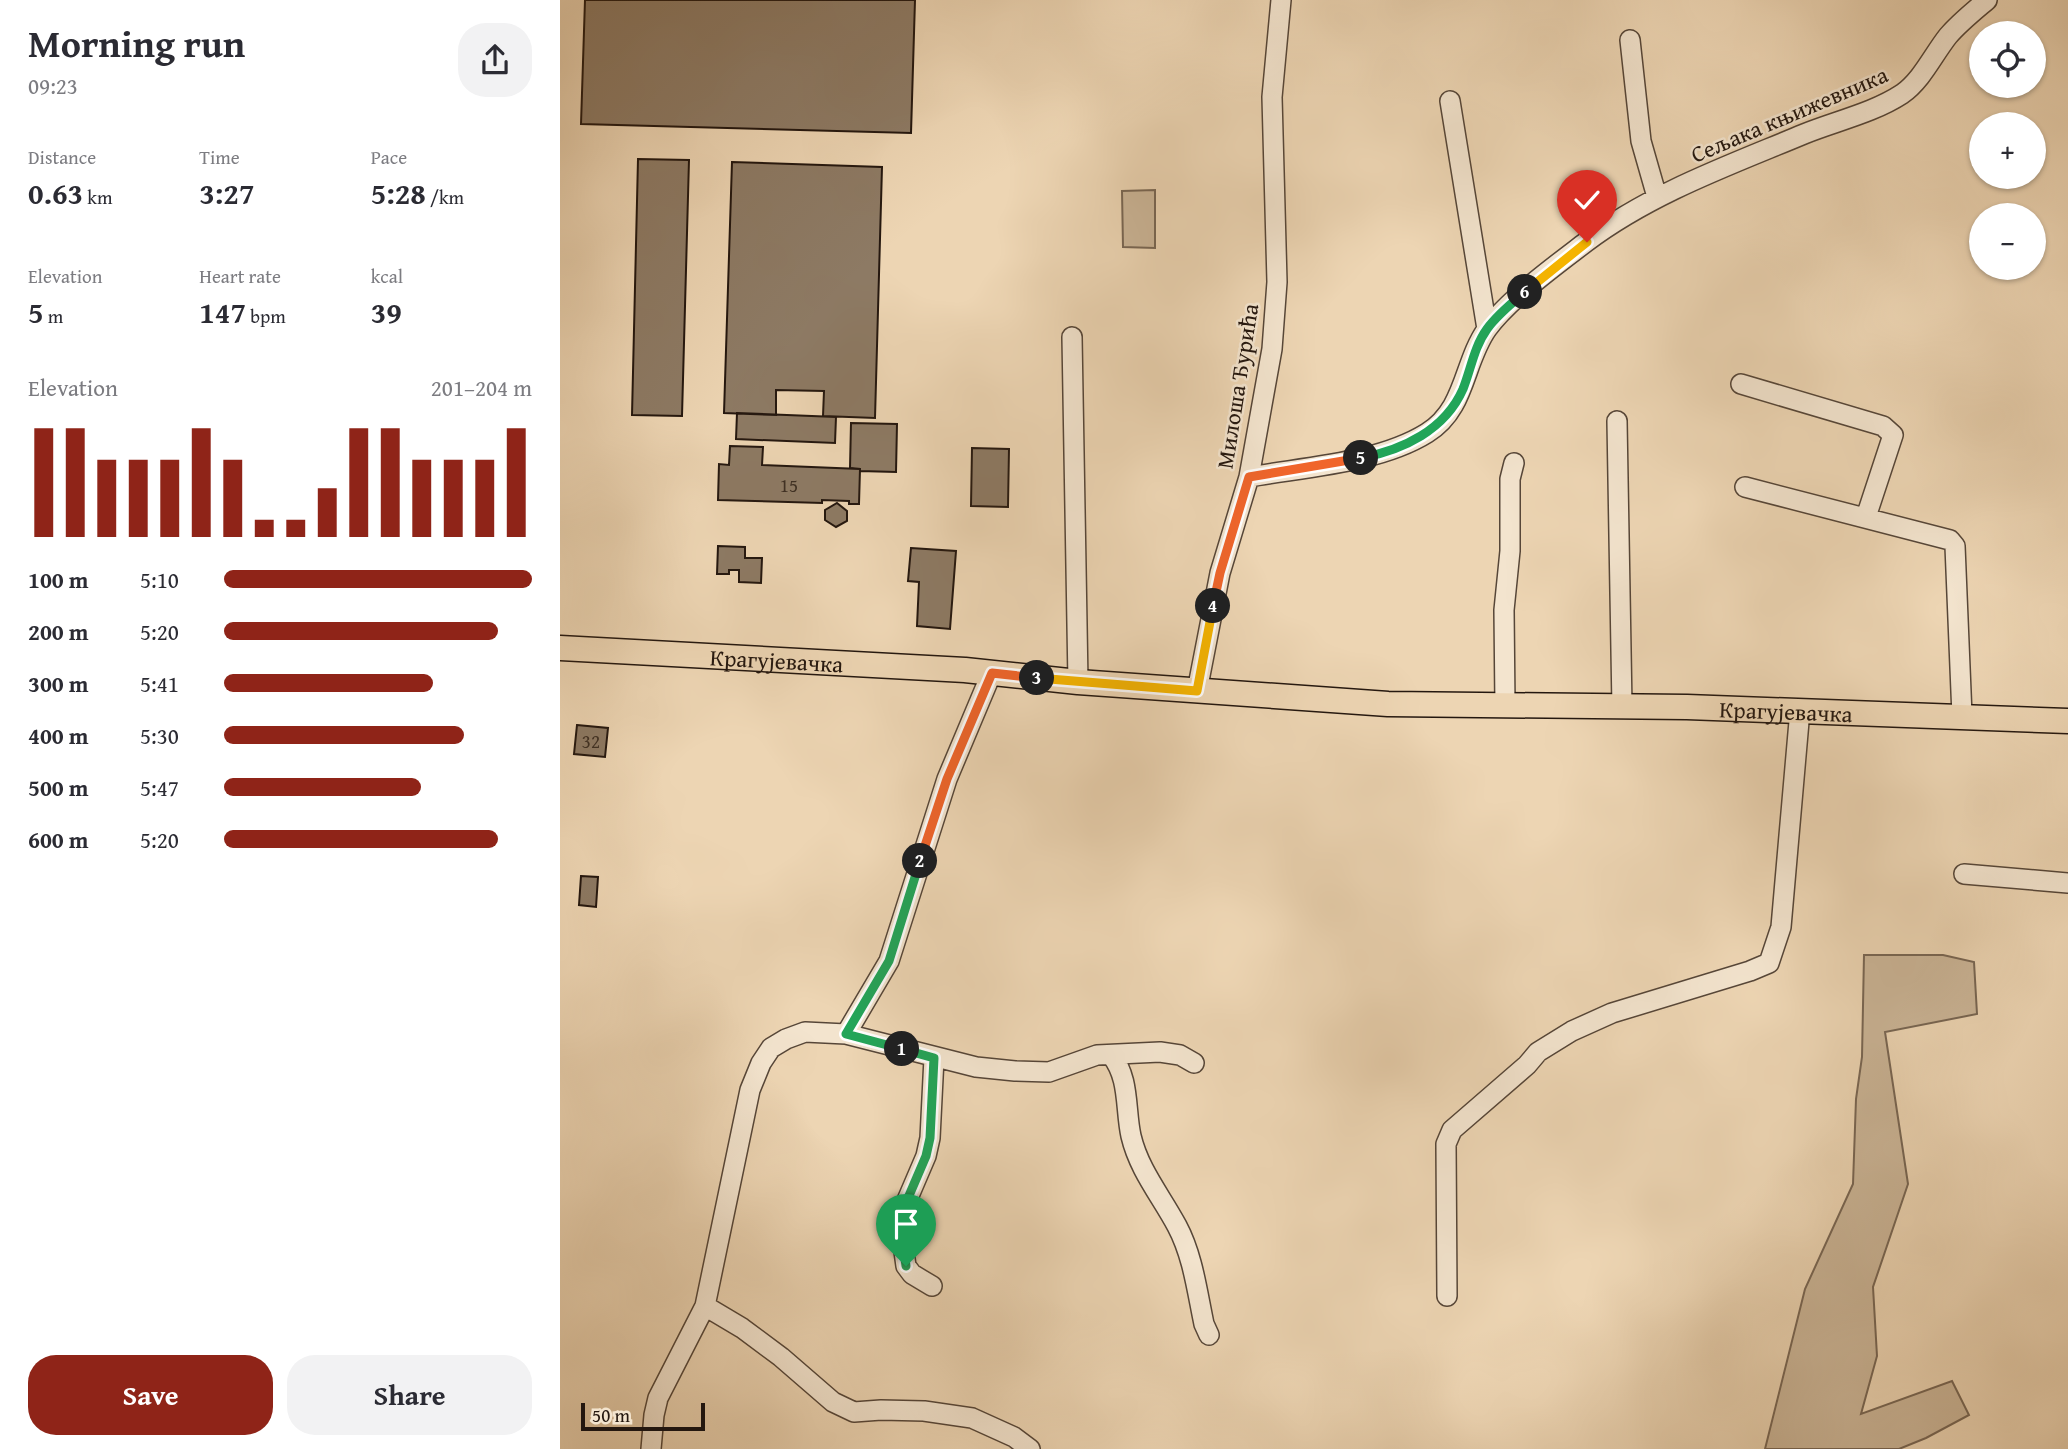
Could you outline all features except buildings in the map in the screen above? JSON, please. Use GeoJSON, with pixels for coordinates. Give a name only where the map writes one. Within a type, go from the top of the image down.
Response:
{"type":"FeatureCollection","features":[{"type":"Feature","properties":{"kind":"main road","name":"Крагујевачка"},"geometry":{"type":"LineString","coordinates":[[560,648],[992,673],[1079,682],[1388,704],[1800,710],[2068,721]]}},
{"type":"Feature","properties":{"kind":"street","name":"Милоша Ђурића"},"geometry":{"type":"LineString","coordinates":[[1197,691],[1220,573],[1249,477],[1272,349],[1276,295],[1272,97],[1281,0]]}},
{"type":"Feature","properties":{"kind":"street","name":"Сељака књижевника"},"geometry":{"type":"LineString","coordinates":[[1249,477],[1385,453],[1428,432],[1445,418],[1456,402],[1487,328],[1510,304],[1587,242],[1657,197],[1883,104],[1904,92],[1949,36],[1987,0]]}},
{"type":"Feature","properties":{"kind":"street"},"geometry":{"type":"LineString","coordinates":[[1630,40],[1641,141],[1657,197]]}},
{"type":"Feature","properties":{"kind":"street"},"geometry":{"type":"LineString","coordinates":[[1450,101],[1487,328]]}},
{"type":"Feature","properties":{"kind":"street"},"geometry":{"type":"LineString","coordinates":[[1072,337],[1079,682]]}},
{"type":"Feature","properties":{"kind":"street"},"geometry":{"type":"LineString","coordinates":[[1741,384],[1883,426],[1894,435],[1866,517]]}},
{"type":"Feature","properties":{"kind":"street"},"geometry":{"type":"LineString","coordinates":[[1617,421],[1622,707]]}},
{"type":"Feature","properties":{"kind":"street"},"geometry":{"type":"LineString","coordinates":[[1506,706],[1504,610],[1510,551],[1510,480],[1514,463]]}},
{"type":"Feature","properties":{"kind":"street"},"geometry":{"type":"LineString","coordinates":[[1745,487],[1950,540],[1955,546],[1962,716]]}},
{"type":"Feature","properties":{"kind":"street"},"geometry":{"type":"LineString","coordinates":[[846,1034],[889,961],[947,779],[992,673]]}},
{"type":"Feature","properties":{"kind":"street"},"geometry":{"type":"LineString","coordinates":[[1447,1296],[1446,1144],[1452,1130],[1527,1065],[1538,1052],[1572,1031],[1612,1013],[1769,963],[1781,927],[1800,710]]}},
{"type":"Feature","properties":{"kind":"street"},"geometry":{"type":"LineString","coordinates":[[1964,874],[2068,883]]}},
{"type":"Feature","properties":{"kind":"street"},"geometry":{"type":"LineString","coordinates":[[651,1449],[658,1398],[705,1307],[750,1090],[761,1063],[771,1048],[805,1032],[846,1034],[976,1067],[1049,1072],[1097,1055],[1160,1052],[1180,1055],[1194,1063]]}},
{"type":"Feature","properties":{"kind":"street"},"geometry":{"type":"LineString","coordinates":[[1111,1055],[1123,1073],[1136,1158],[1178,1227],[1187,1250],[1209,1335]]}},
{"type":"Feature","properties":{"kind":"street"},"geometry":{"type":"LineString","coordinates":[[932,1286],[912,1274],[906,1266],[902,1237],[905,1205],[926,1156],[930,1138],[934,1058]]}},
{"type":"Feature","properties":{"kind":"street"},"geometry":{"type":"LineString","coordinates":[[705,1307],[741,1328],[781,1357],[833,1402],[854,1412],[924,1411],[972,1418],[1014,1437],[1030,1449]]}},
{"type":"Feature","properties":{"kind":"shaded area"},"geometry":{"type":"Polygon","coordinates":[[[1155,190],[1155,248],[1123,247],[1122,191],[1155,190]]]}},
{"type":"Feature","properties":{"kind":"shaded area"},"geometry":{"type":"Polygon","coordinates":[[[1864,955],[1943,955],[1974,962],[1977,1014],[1885,1032],[1908,1184],[1873,1287],[1877,1356],[1861,1414],[1952,1381],[1969,1415],[1899,1449],[1765,1449],[1805,1289],[1853,1184],[1856,1099],[1862,1057],[1864,955]]]}},
{"type":"Feature","properties":{"kind":"route"},"geometry":{"type":"LineString","coordinates":[[906,1266],[902,1237],[905,1205],[926,1156],[930,1138],[934,1058],[846,1034],[889,961],[934,815],[992,673],[1197,691],[1220,573],[1249,477],[1385,453],[1428,432],[1445,418],[1456,402],[1487,328],[1510,304],[1587,242]]}}]}
